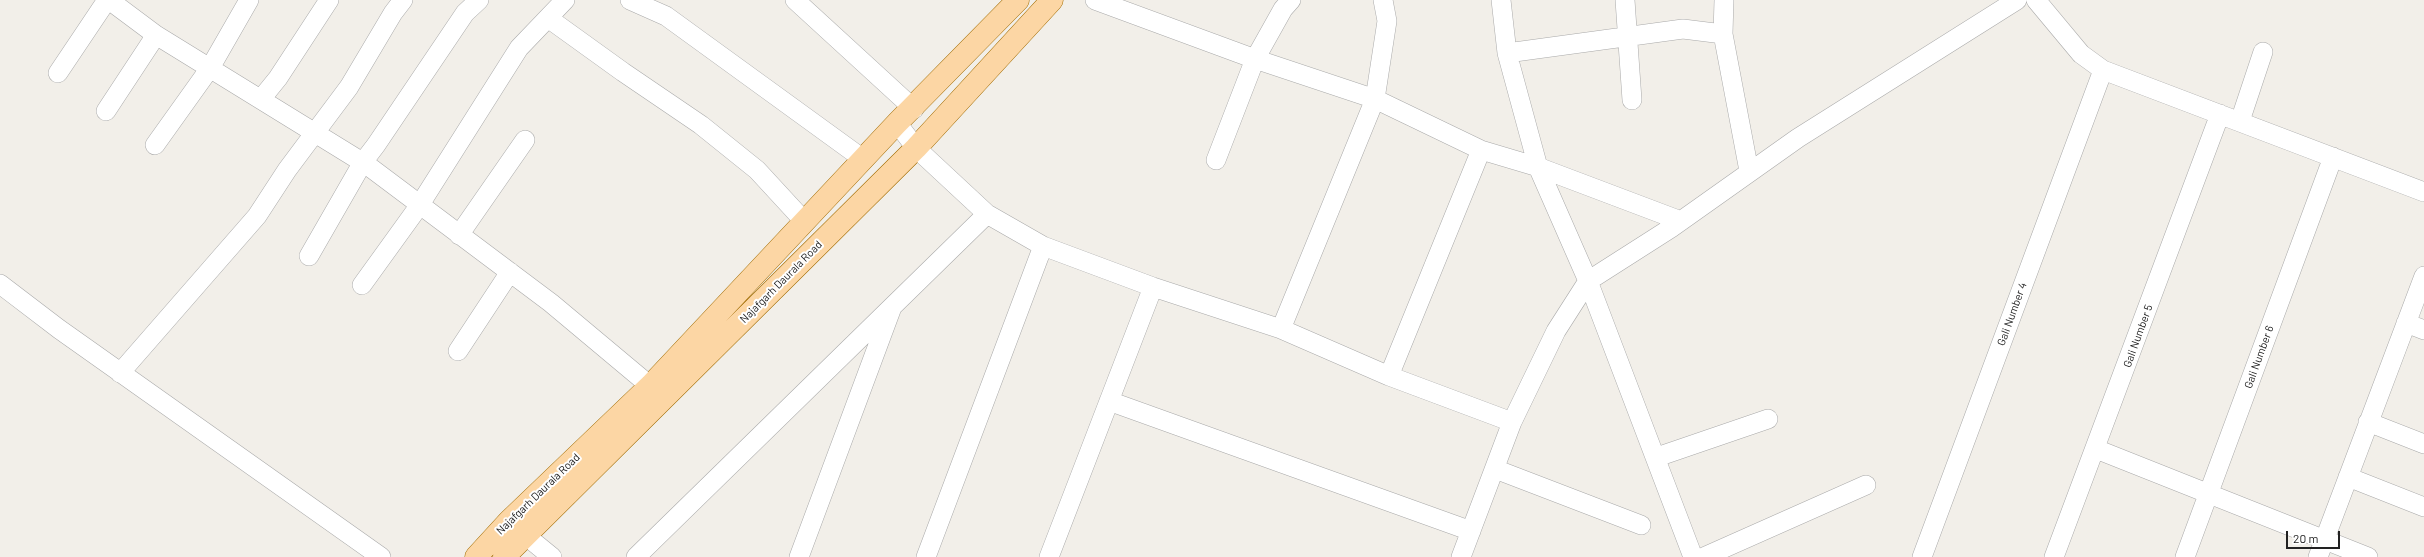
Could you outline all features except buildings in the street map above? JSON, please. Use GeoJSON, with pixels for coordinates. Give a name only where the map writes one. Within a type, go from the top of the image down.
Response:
{"type":"FeatureCollection","features":[{"type":"Feature","properties":{"kind":"main road","name":"Najafgarh Daurala Road"},"geometry":{"type":"LineString","coordinates":[[504,557],[658,391],[804,221],[1018,0]]}},
{"type":"Feature","properties":{"kind":"main road","name":"Najafgarh Daurala Road"},"geometry":{"type":"LineString","coordinates":[[476,557],[509,521],[658,391],[916,148],[1052,0]]}},
{"type":"Feature","properties":{"kind":"street"},"geometry":{"type":"LineString","coordinates":[[58,73],[108,0],[156,35],[362,162],[551,303],[658,391]]}},
{"type":"Feature","properties":{"kind":"street"},"geometry":{"type":"LineString","coordinates":[[156,145],[210,68],[250,0]]}},
{"type":"Feature","properties":{"kind":"street"},"geometry":{"type":"LineString","coordinates":[[261,99],[278,78],[329,0]]}},
{"type":"Feature","properties":{"kind":"street"},"geometry":{"type":"LineString","coordinates":[[120,373],[245,231],[349,87],[393,13],[403,0]]}},
{"type":"Feature","properties":{"kind":"street"},"geometry":{"type":"LineString","coordinates":[[309,256],[362,162],[376,145],[465,13],[479,0]]}},
{"type":"Feature","properties":{"kind":"street"},"geometry":{"type":"LineString","coordinates":[[362,285],[419,206],[519,48],[565,0]]}},
{"type":"Feature","properties":{"kind":"street"},"geometry":{"type":"LineString","coordinates":[[630,0],[666,16],[863,160]]}},
{"type":"Feature","properties":{"kind":"street"},"geometry":{"type":"LineString","coordinates":[[795,0],[914,109]]}},
{"type":"Feature","properties":{"kind":"street"},"geometry":{"type":"LineString","coordinates":[[1095,0],[1255,59],[1375,99],[1481,150],[1538,167],[1681,221]]}},
{"type":"Feature","properties":{"kind":"street"},"geometry":{"type":"LineString","coordinates":[[1216,160],[1255,59],[1283,9],[1291,0]]}},
{"type":"Feature","properties":{"kind":"street"},"geometry":{"type":"LineString","coordinates":[[1281,329],[1375,99],[1387,21],[1383,0]]}},
{"type":"Feature","properties":{"kind":"street"},"geometry":{"type":"LineString","coordinates":[[1501,0],[1507,53],[1538,167],[1588,281],[1657,457],[1693,557]]}},
{"type":"Feature","properties":{"kind":"street"},"geometry":{"type":"LineString","coordinates":[[1625,0],[1632,100]]}},
{"type":"Feature","properties":{"kind":"street"},"geometry":{"type":"LineString","coordinates":[[1724,0],[1723,34],[1749,171]]}},
{"type":"Feature","properties":{"kind":"street"},"geometry":{"type":"LineString","coordinates":[[1461,557],[1512,422],[1556,331],[1588,281],[1681,221],[1749,171],[2017,0]]}},
{"type":"Feature","properties":{"kind":"street"},"geometry":{"type":"LineString","coordinates":[[2036,0],[2081,54],[2103,70],[2424,192]]}},
{"type":"Feature","properties":{"kind":"street"},"geometry":{"type":"LineString","coordinates":[[548,18],[623,72],[701,125],[757,170],[804,221]]}},
{"type":"Feature","properties":{"kind":"street"},"geometry":{"type":"LineString","coordinates":[[1507,53],[1628,35],[1683,29],[1723,34]]}},
{"type":"Feature","properties":{"kind":"street"},"geometry":{"type":"LineString","coordinates":[[106,111],[156,35]]}},
{"type":"Feature","properties":{"kind":"street"},"geometry":{"type":"LineString","coordinates":[[2240,121],[2262,52]]}},
{"type":"Feature","properties":{"kind":"street","name":"Gali Number 4"},"geometry":{"type":"LineString","coordinates":[[1922,557],[2103,70]]}},
{"type":"Feature","properties":{"kind":"street","name":"Gali Number 5"},"geometry":{"type":"LineString","coordinates":[[2054,557],[2096,449],[2220,114]]}},
{"type":"Feature","properties":{"kind":"street"},"geometry":{"type":"LineString","coordinates":[[898,123],[916,148],[987,214],[1044,246],[1152,287],[1281,329],[1389,376],[1512,422]]}},
{"type":"Feature","properties":{"kind":"street"},"geometry":{"type":"LineString","coordinates":[[459,235],[525,140]]}},
{"type":"Feature","properties":{"kind":"street"},"geometry":{"type":"LineString","coordinates":[[1389,376],[1481,150]]}},
{"type":"Feature","properties":{"kind":"street","name":"Gali Number 6"},"geometry":{"type":"LineString","coordinates":[[2185,557],[2333,157]]}},
{"type":"Feature","properties":{"kind":"street"},"geometry":{"type":"LineString","coordinates":[[636,557],[987,214]]}},
{"type":"Feature","properties":{"kind":"street"},"geometry":{"type":"LineString","coordinates":[[926,557],[1044,246]]}},
{"type":"Feature","properties":{"kind":"street"},"geometry":{"type":"LineString","coordinates":[[458,351],[510,272]]}},
{"type":"Feature","properties":{"kind":"street"},"geometry":{"type":"LineString","coordinates":[[2321,549],[2424,276]]}},
{"type":"Feature","properties":{"kind":"street"},"geometry":{"type":"LineString","coordinates":[[0,284],[120,373],[381,557]]}},
{"type":"Feature","properties":{"kind":"street"},"geometry":{"type":"LineString","coordinates":[[1049,557],[1152,287]]}},
{"type":"Feature","properties":{"kind":"street"},"geometry":{"type":"LineString","coordinates":[[799,557],[893,305]]}},
{"type":"Feature","properties":{"kind":"street"},"geometry":{"type":"LineString","coordinates":[[2406,323],[2424,330]]}},
{"type":"Feature","properties":{"kind":"street"},"geometry":{"type":"LineString","coordinates":[[1109,401],[1471,531]]}},
{"type":"Feature","properties":{"kind":"street"},"geometry":{"type":"LineString","coordinates":[[1657,457],[1768,419]]}},
{"type":"Feature","properties":{"kind":"street"},"geometry":{"type":"LineString","coordinates":[[2368,422],[2424,444]]}},
{"type":"Feature","properties":{"kind":"street"},"geometry":{"type":"LineString","coordinates":[[2096,449],[2209,493],[2321,549],[2368,557]]}},
{"type":"Feature","properties":{"kind":"street"},"geometry":{"type":"LineString","coordinates":[[1495,469],[1641,525]]}},
{"type":"Feature","properties":{"kind":"street"},"geometry":{"type":"LineString","coordinates":[[2348,477],[2424,507]]}},
{"type":"Feature","properties":{"kind":"street"},"geometry":{"type":"LineString","coordinates":[[1704,557],[1866,485]]}},
{"type":"Feature","properties":{"kind":"street"},"geometry":{"type":"LineString","coordinates":[[509,521],[525,536],[552,557]]}}]}
